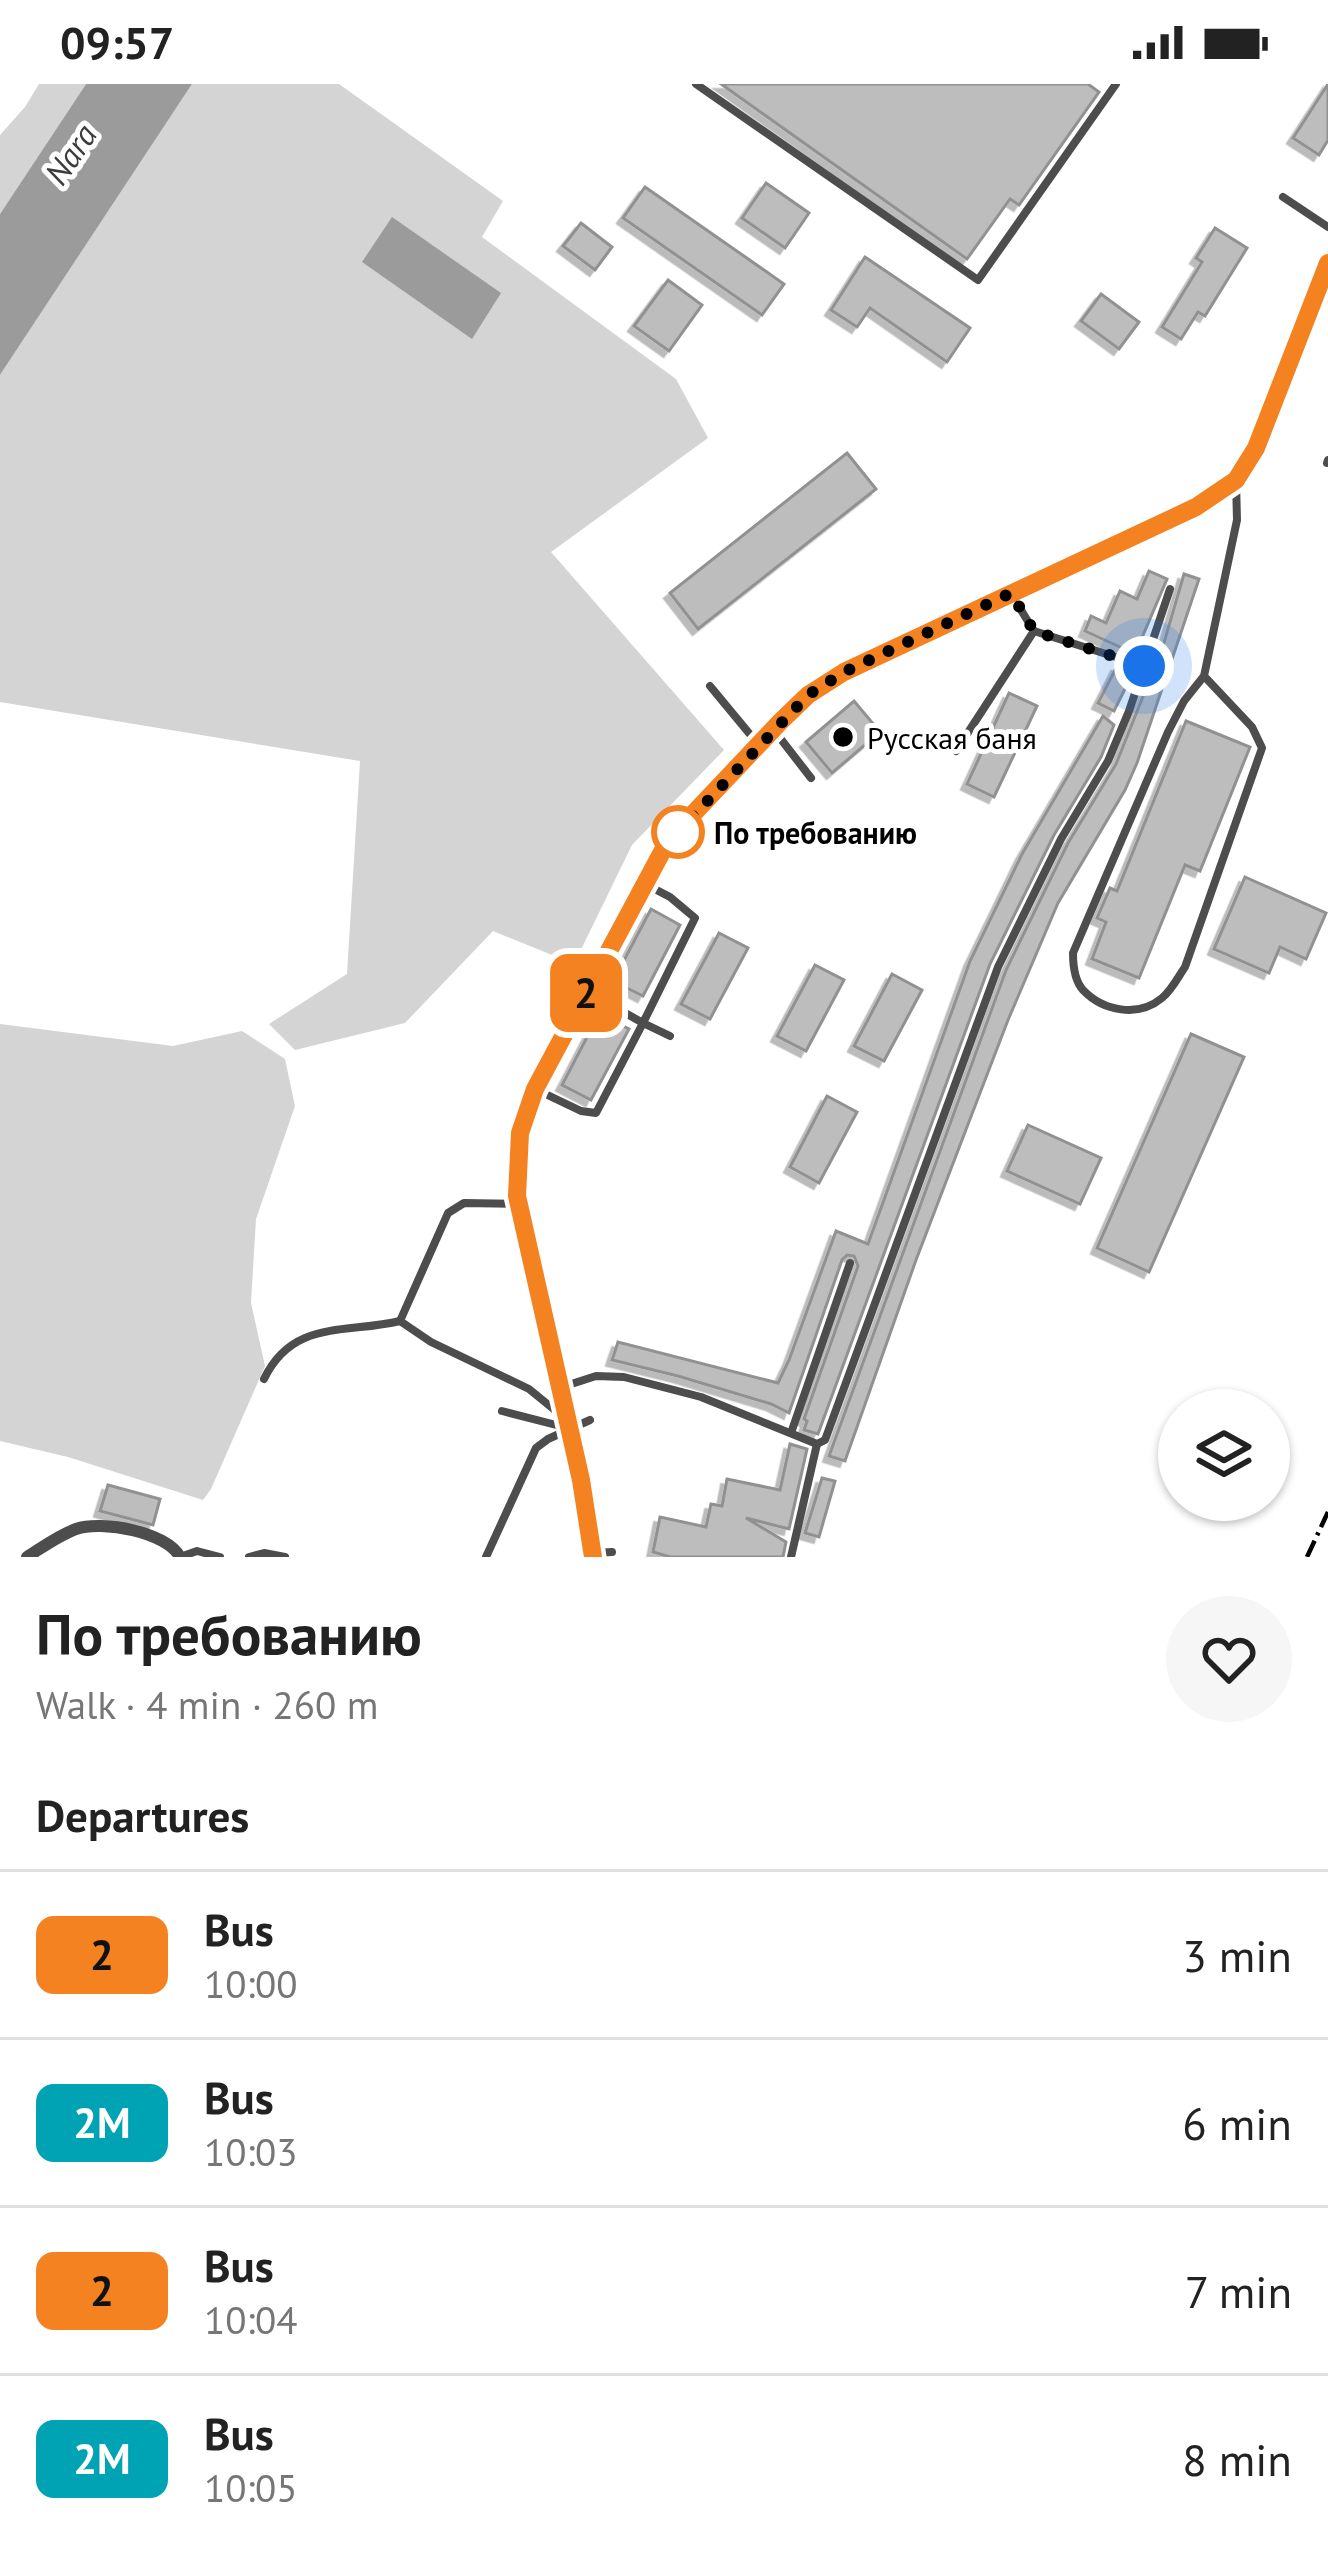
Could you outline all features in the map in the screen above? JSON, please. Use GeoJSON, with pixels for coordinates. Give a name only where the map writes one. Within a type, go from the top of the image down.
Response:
{"type":"FeatureCollection","features":[{"type":"Feature","properties":{"kind":"street"},"geometry":{"type":"LineString","coordinates":[[593,1555],[519,1204],[520,1133],[535,1089],[662,852],[808,695],[844,672],[1196,507],[1236,480],[1256,448],[1328,263]]}},
{"type":"Feature","properties":{"kind":"street"},"geometry":{"type":"LineString","coordinates":[[27,1557],[58,1537],[91,1525],[156,1536],[175,1547],[180,1557]]}},
{"type":"Feature","properties":{"kind":"lane"},"geometry":{"type":"LineString","coordinates":[[696,84],[977,280],[1116,84]]}},
{"type":"Feature","properties":{"kind":"lane"},"geometry":{"type":"LineString","coordinates":[[1283,197],[1328,226]]}},
{"type":"Feature","properties":{"kind":"lane"},"geometry":{"type":"LineString","coordinates":[[1204,676],[1252,727],[1262,748],[1185,967],[1162,998],[1123,1011],[1082,989],[1073,953],[1168,732],[1204,676],[1237,520],[1236,480]]}},
{"type":"Feature","properties":{"kind":"lane"},"geometry":{"type":"LineString","coordinates":[[560,1388],[596,1376],[624,1377],[701,1397],[817,1444],[825,1440],[998,967],[1061,839],[1108,761],[1170,590]]}},
{"type":"Feature","properties":{"kind":"lane"},"geometry":{"type":"LineString","coordinates":[[1011,593],[1034,631],[1144,666]]}},
{"type":"Feature","properties":{"kind":"lane"},"geometry":{"type":"LineString","coordinates":[[956,751],[1034,631]]}},
{"type":"Feature","properties":{"kind":"lane"},"geometry":{"type":"LineString","coordinates":[[710,686],[758,745]]}},
{"type":"Feature","properties":{"kind":"lane"},"geometry":{"type":"LineString","coordinates":[[773,729],[811,778]]}},
{"type":"Feature","properties":{"kind":"lane"},"geometry":{"type":"LineString","coordinates":[[535,1089],[581,1111],[596,1113],[695,918],[670,897],[644,884]]}},
{"type":"Feature","properties":{"kind":"lane"},"geometry":{"type":"LineString","coordinates":[[586,992],[670,1036]]}},
{"type":"Feature","properties":{"kind":"lane"},"geometry":{"type":"LineString","coordinates":[[400,1322],[448,1213],[464,1203],[519,1204]]}},
{"type":"Feature","properties":{"kind":"lane"},"geometry":{"type":"LineString","coordinates":[[791,1433],[850,1263]]}},
{"type":"Feature","properties":{"kind":"lane"},"geometry":{"type":"LineString","coordinates":[[264,1379],[274,1359],[311,1334],[400,1322],[529,1389],[569,1424]]}},
{"type":"Feature","properties":{"kind":"lane"},"geometry":{"type":"LineString","coordinates":[[502,1411],[569,1424],[590,1420]]}},
{"type":"Feature","properties":{"kind":"lane"},"geometry":{"type":"LineString","coordinates":[[485,1557],[536,1448],[569,1424]]}},
{"type":"Feature","properties":{"kind":"lane"},"geometry":{"type":"LineString","coordinates":[[790,1557],[817,1444]]}},
{"type":"Feature","properties":{"kind":"lane"},"geometry":{"type":"LineString","coordinates":[[180,1557],[197,1551],[220,1557]]}},
{"type":"Feature","properties":{"kind":"lane"},"geometry":{"type":"LineString","coordinates":[[593,1555],[612,1552]]}},
{"type":"Feature","properties":{"kind":"lane"},"geometry":{"type":"LineString","coordinates":[[249,1557],[264,1553],[285,1557]]}},
{"type":"Feature","properties":{"kind":"shaded area"},"geometry":{"type":"Polygon","coordinates":[[[39,84],[86,84],[0,214],[0,135],[39,84]]]}},
{"type":"Feature","properties":{"kind":"shaded area"},"geometry":{"type":"Polygon","coordinates":[[[192,84],[339,84],[503,201],[482,237],[676,379],[708,438],[551,552],[724,750],[632,845],[574,964],[493,931],[405,1023],[295,1050],[269,1024],[347,974],[360,761],[0,702],[0,375],[192,84]]]}},
{"type":"Feature","properties":{"kind":"shaded area"},"geometry":{"type":"Polygon","coordinates":[[[0,1024],[173,1046],[242,1031],[285,1059],[295,1106],[256,1219],[251,1303],[265,1366],[203,1500],[68,1457],[0,1441],[0,1024]]]}},
{"type":"Feature","properties":{"kind":"water","name":"Nara"},"geometry":{"type":"Polygon","coordinates":[[[86,84],[192,84],[0,375],[0,214],[86,84]]]}},
{"type":"Feature","properties":{"kind":"water"},"geometry":{"type":"Polygon","coordinates":[[[392,217],[501,293],[472,339],[362,262],[392,217]]]}},
{"type":"Feature","properties":{"kind":"building"},"geometry":{"type":"Polygon","coordinates":[[[721,84],[1088,84],[1099,92],[1019,205],[1010,199],[967,259],[721,84]]]}},
{"type":"Feature","properties":{"kind":"building"},"geometry":{"type":"Polygon","coordinates":[[[1328,84],[1328,140],[1319,155],[1293,138],[1328,84]]]}},
{"type":"Feature","properties":{"kind":"building"},"geometry":{"type":"Polygon","coordinates":[[[766,183],[809,213],[785,248],[742,218],[766,183]]]}},
{"type":"Feature","properties":{"kind":"building"},"geometry":{"type":"Polygon","coordinates":[[[645,187],[784,284],[762,315],[623,218],[645,187]]]}},
{"type":"Feature","properties":{"kind":"building"},"geometry":{"type":"Polygon","coordinates":[[[581,223],[612,247],[595,270],[563,246],[581,223]]]}},
{"type":"Feature","properties":{"kind":"building"},"geometry":{"type":"Polygon","coordinates":[[[1215,228],[1247,248],[1205,316],[1198,312],[1181,339],[1162,327],[1202,262],[1196,258],[1215,228]]]}},
{"type":"Feature","properties":{"kind":"building"},"geometry":{"type":"Polygon","coordinates":[[[865,257],[970,328],[947,362],[870,308],[857,327],[831,310],[865,257]]]}},
{"type":"Feature","properties":{"kind":"building"},"geometry":{"type":"Polygon","coordinates":[[[668,280],[702,305],[669,351],[634,326],[668,280]]]}},
{"type":"Feature","properties":{"kind":"building"},"geometry":{"type":"Polygon","coordinates":[[[1101,294],[1139,322],[1119,349],[1081,321],[1101,294]]]}},
{"type":"Feature","properties":{"kind":"building"},"geometry":{"type":"Polygon","coordinates":[[[847,453],[876,489],[698,629],[670,593],[847,453]]]}},
{"type":"Feature","properties":{"kind":"building"},"geometry":{"type":"Polygon","coordinates":[[[1149,571],[1167,579],[1135,654],[1085,631],[1091,616],[1106,623],[1120,591],[1137,599],[1149,571]]]}},
{"type":"Feature","properties":{"kind":"building"},"geometry":{"type":"Polygon","coordinates":[[[1184,574],[1199,579],[1137,763],[1058,903],[1008,1020],[845,1461],[829,1456],[1006,970],[1068,843],[1116,764],[1163,646],[1184,574]]]}},
{"type":"Feature","properties":{"kind":"building"},"geometry":{"type":"Polygon","coordinates":[[[1117,666],[1133,673],[1114,711],[1098,703],[1117,666]]]}},
{"type":"Feature","properties":{"kind":"building"},"geometry":{"type":"Polygon","coordinates":[[[1009,693],[1037,706],[994,797],[967,784],[1009,693]]]}},
{"type":"Feature","properties":{"kind":"building","name":"Русская баня"},"geometry":{"type":"Polygon","coordinates":[[[854,701],[880,732],[832,773],[806,742],[854,701]]]}},
{"type":"Feature","properties":{"kind":"building"},"geometry":{"type":"Polygon","coordinates":[[[1103,716],[1114,725],[990,964],[818,1434],[804,1430],[804,1419],[858,1266],[854,1256],[842,1260],[789,1413],[678,1376],[612,1360],[618,1342],[778,1383],[836,1231],[868,1244],[970,961],[1022,854],[1103,716]]]}},
{"type":"Feature","properties":{"kind":"building"},"geometry":{"type":"Polygon","coordinates":[[[1186,721],[1250,747],[1200,871],[1185,865],[1139,978],[1092,959],[1106,922],[1097,918],[1110,888],[1117,891],[1186,721]]]}},
{"type":"Feature","properties":{"kind":"building"},"geometry":{"type":"Polygon","coordinates":[[[1245,877],[1326,913],[1306,959],[1280,947],[1269,973],[1214,949],[1245,877]]]}},
{"type":"Feature","properties":{"kind":"building"},"geometry":{"type":"Polygon","coordinates":[[[651,909],[680,925],[643,996],[613,981],[651,909]]]}},
{"type":"Feature","properties":{"kind":"building"},"geometry":{"type":"Polygon","coordinates":[[[719,933],[748,948],[710,1019],[681,1004],[719,933]]]}},
{"type":"Feature","properties":{"kind":"building"},"geometry":{"type":"Polygon","coordinates":[[[815,965],[844,980],[806,1051],[777,1036],[815,965]]]}},
{"type":"Feature","properties":{"kind":"building"},"geometry":{"type":"Polygon","coordinates":[[[892,974],[922,990],[884,1061],[854,1046],[892,974]]]}},
{"type":"Feature","properties":{"kind":"building"},"geometry":{"type":"Polygon","coordinates":[[[599,1014],[629,1029],[591,1100],[562,1085],[599,1014]]]}},
{"type":"Feature","properties":{"kind":"building"},"geometry":{"type":"Polygon","coordinates":[[[1191,1034],[1244,1057],[1149,1272],[1097,1248],[1191,1034]]]}},
{"type":"Feature","properties":{"kind":"building"},"geometry":{"type":"Polygon","coordinates":[[[827,1096],[857,1112],[819,1183],[790,1167],[827,1096]]]}},
{"type":"Feature","properties":{"kind":"building"},"geometry":{"type":"Polygon","coordinates":[[[1028,1125],[1101,1158],[1080,1204],[1007,1171],[1028,1125]]]}},
{"type":"Feature","properties":{"kind":"building"},"geometry":{"type":"Polygon","coordinates":[[[790,1444],[807,1449],[789,1529],[746,1518],[786,1542],[783,1557],[670,1557],[653,1552],[660,1517],[706,1527],[711,1504],[722,1506],[727,1479],[780,1490],[790,1444]]]}},
{"type":"Feature","properties":{"kind":"building"},"geometry":{"type":"Polygon","coordinates":[[[822,1478],[835,1481],[819,1537],[805,1533],[822,1478]]]}},
{"type":"Feature","properties":{"kind":"building"},"geometry":{"type":"Polygon","coordinates":[[[108,1485],[160,1499],[153,1525],[100,1511],[108,1485]]]}},
{"type":"Feature","properties":{"kind":"railway"},"geometry":{"type":"LineString","coordinates":[[1307,1557],[1328,1512]]}},
{"type":"Feature","properties":{"kind":"bus line","name":"2"},"geometry":{"type":"LineString","coordinates":[[593,1557],[581,1480],[517,1196],[520,1133],[535,1089],[662,852],[808,695],[844,672],[1196,507],[1236,480],[1256,448],[1328,263]]}},
{"type":"Feature","properties":{"kind":"place","name":"Русская баня"},"geometry":{"type":"Point","coordinates":[843,737]}},
{"type":"Feature","properties":{"kind":"place","name":"По требованию"},"geometry":{"type":"Point","coordinates":[678,832]}},
{"type":"Feature","properties":{"kind":"route"},"geometry":{"type":"LineString","coordinates":[[678,832],[808,695],[844,672],[1011,593],[1034,631],[1144,666]]}}]}
